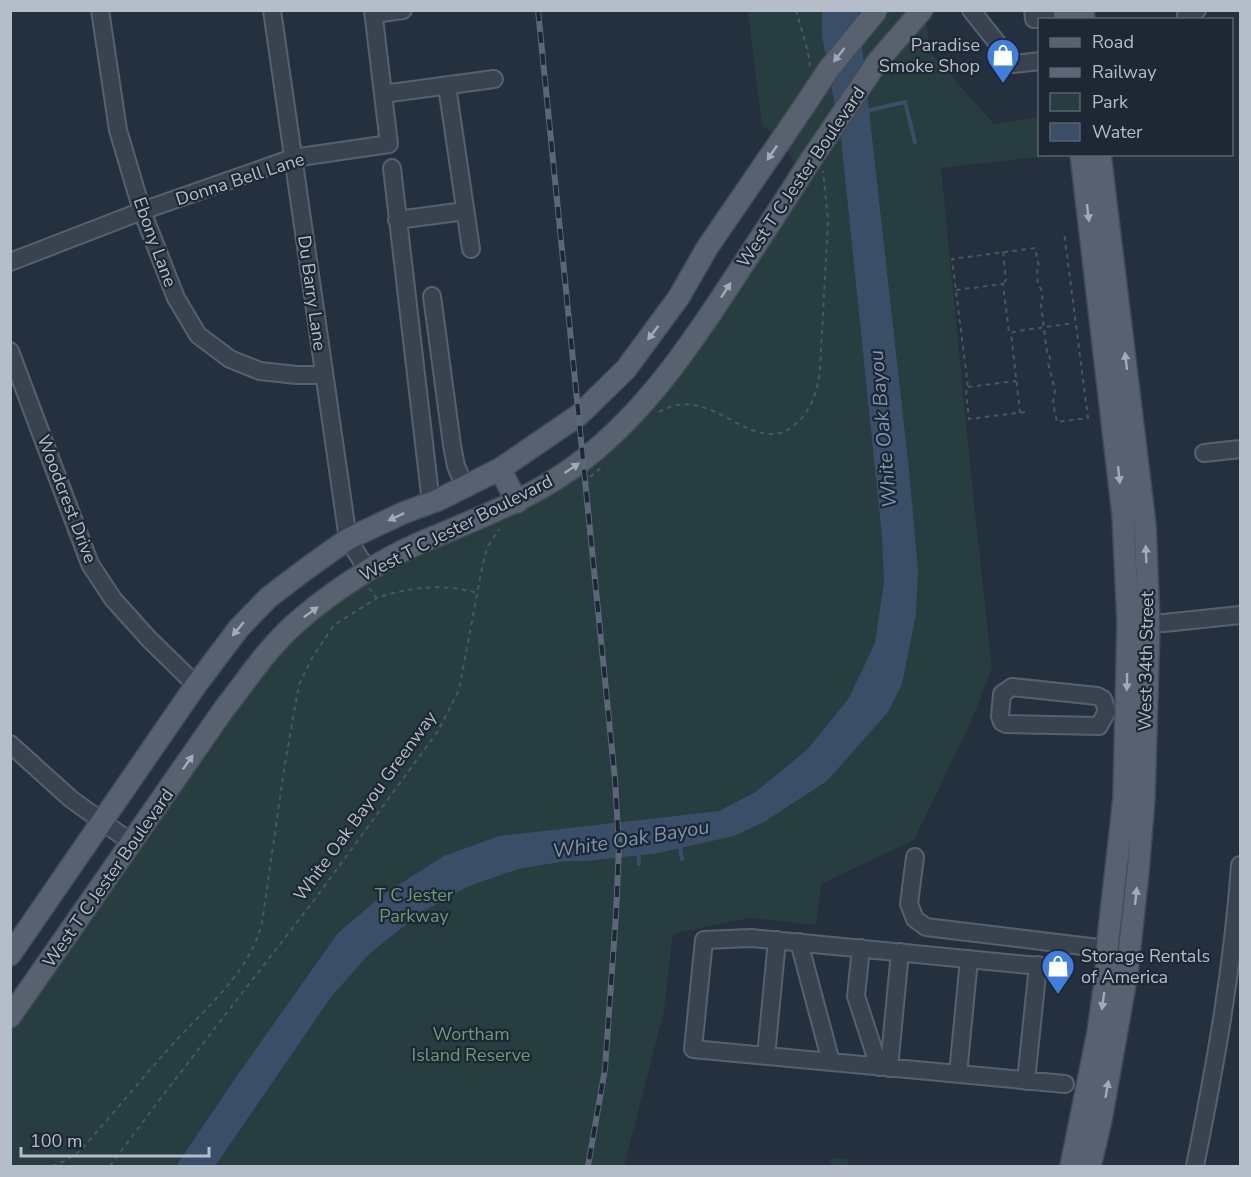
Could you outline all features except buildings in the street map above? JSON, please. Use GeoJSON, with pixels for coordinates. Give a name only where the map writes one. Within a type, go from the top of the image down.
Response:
{"type":"FeatureCollection","features":[{"type":"Feature","properties":{"kind":"main road","name":"West T C Jester Boulevard"},"geometry":{"type":"LineString","coordinates":[[10,955],[196,685],[239,628],[269,597],[348,539],[431,503],[500,469],[579,415],[626,369],[680,297],[707,248],[828,70],[877,10]]}},
{"type":"Feature","properties":{"kind":"main road","name":"West T C Jester Boulevard"},"geometry":{"type":"LineString","coordinates":[[10,1017],[224,709],[262,660],[296,622],[421,543],[518,502],[584,460],[663,382],[817,160],[878,61],[922,10]]}},
{"type":"Feature","properties":{"kind":"main road","name":"West 34th Street"},"geometry":{"type":"LineString","coordinates":[[1081,156],[1138,623],[1117,712],[1134,798],[1107,949],[1117,974]]}},
{"type":"Feature","properties":{"kind":"main road","name":"West 34th Street"},"geometry":{"type":"LineString","coordinates":[[1090,1167],[1092,1117],[1117,974],[1138,872],[1134,798],[1143,514],[1100,156]]}},
{"type":"Feature","properties":{"kind":"main road"},"geometry":{"type":"LineString","coordinates":[[680,297],[708,319]]}},
{"type":"Feature","properties":{"kind":"main road"},"geometry":{"type":"LineString","coordinates":[[500,469],[518,502]]}},
{"type":"Feature","properties":{"kind":"main road","name":"West 34th Street"},"geometry":{"type":"LineString","coordinates":[[1071,1167],[1092,1117]]}},
{"type":"Feature","properties":{"kind":"street","name":"Ebony Lane"},"geometry":{"type":"LineString","coordinates":[[100,10],[118,130],[142,211],[176,298],[198,335],[230,359],[260,370],[297,375],[324,375]]}},
{"type":"Feature","properties":{"kind":"street","name":"Du Barry Lane"},"geometry":{"type":"LineString","coordinates":[[272,10],[348,539],[366,576]]}},
{"type":"Feature","properties":{"kind":"street"},"geometry":{"type":"LineString","coordinates":[[403,10],[373,12],[383,94],[494,79]]}},
{"type":"Feature","properties":{"kind":"street"},"geometry":{"type":"LineString","coordinates":[[971,10],[1014,64],[1038,61]]}},
{"type":"Feature","properties":{"kind":"street"},"geometry":{"type":"LineString","coordinates":[[1044,18],[1072,15]]}},
{"type":"Feature","properties":{"kind":"street"},"geometry":{"type":"LineString","coordinates":[[447,86],[471,249]]}},
{"type":"Feature","properties":{"kind":"street","name":"Donna Bell Lane"},"geometry":{"type":"LineString","coordinates":[[10,262],[142,211],[293,158],[389,144],[383,94]]}},
{"type":"Feature","properties":{"kind":"street"},"geometry":{"type":"LineString","coordinates":[[392,168],[431,503]]}},
{"type":"Feature","properties":{"kind":"street"},"geometry":{"type":"LineString","coordinates":[[397,220],[465,212]]}},
{"type":"Feature","properties":{"kind":"street"},"geometry":{"type":"LineString","coordinates":[[432,296],[452,445],[456,466],[465,487]]}},
{"type":"Feature","properties":{"kind":"street","name":"Woodcrest Drive"},"geometry":{"type":"LineString","coordinates":[[10,351],[90,564],[113,599],[149,639],[196,685]]}},
{"type":"Feature","properties":{"kind":"street"},"geometry":{"type":"LineString","coordinates":[[1204,453],[1240,449]]}},
{"type":"Feature","properties":{"kind":"street"},"geometry":{"type":"LineString","coordinates":[[1138,623],[1164,623],[1240,615]]}},
{"type":"Feature","properties":{"kind":"street"},"geometry":{"type":"LineString","coordinates":[[1012,687],[1097,696],[1117,712],[1099,726],[1006,724],[999,716],[1002,694],[1006,689],[1012,687]]}},
{"type":"Feature","properties":{"kind":"street"},"geometry":{"type":"LineString","coordinates":[[10,744],[71,798],[132,843]]}},
{"type":"Feature","properties":{"kind":"street"},"geometry":{"type":"LineString","coordinates":[[915,856],[909,904],[915,919],[926,927],[1107,949]]}},
{"type":"Feature","properties":{"kind":"street"},"geometry":{"type":"LineString","coordinates":[[1195,1167],[1212,1083],[1228,984],[1240,865]]}},
{"type":"Feature","properties":{"kind":"street"},"geometry":{"type":"LineString","coordinates":[[1060,968],[777,940],[751,938],[704,940],[693,1049],[1065,1084]]}},
{"type":"Feature","properties":{"kind":"street"},"geometry":{"type":"LineString","coordinates":[[766,1056],[777,940]]}},
{"type":"Feature","properties":{"kind":"street"},"geometry":{"type":"LineString","coordinates":[[799,942],[831,1062]]}},
{"type":"Feature","properties":{"kind":"street"},"geometry":{"type":"LineString","coordinates":[[861,948],[856,996],[884,1067]]}},
{"type":"Feature","properties":{"kind":"street"},"geometry":{"type":"LineString","coordinates":[[884,1067],[900,952]]}},
{"type":"Feature","properties":{"kind":"street"},"geometry":{"type":"LineString","coordinates":[[958,1074],[969,959]]}},
{"type":"Feature","properties":{"kind":"street"},"geometry":{"type":"LineString","coordinates":[[1026,1081],[1038,965]]}},
{"type":"Feature","properties":{"kind":"path"},"geometry":{"type":"LineString","coordinates":[[796,10],[808,52],[811,75]]}},
{"type":"Feature","properties":{"kind":"path"},"geometry":{"type":"LineString","coordinates":[[652,416],[679,404],[695,405],[711,408],[757,433],[772,435],[785,432],[805,414],[819,385],[828,221],[817,160]]}},
{"type":"Feature","properties":{"kind":"path"},"geometry":{"type":"LineString","coordinates":[[1025,412],[969,419],[966,392],[968,387],[952,259],[1035,248],[1039,267],[1036,271],[1038,285],[1043,302],[1041,305],[1043,328],[1055,390],[1053,403],[1057,422],[1088,418],[1064,232]]}},
{"type":"Feature","properties":{"kind":"path"},"geometry":{"type":"LineString","coordinates":[[1002,252],[1006,280],[1003,284],[1020,413]]}},
{"type":"Feature","properties":{"kind":"path"},"geometry":{"type":"LineString","coordinates":[[956,290],[1003,284]]}},
{"type":"Feature","properties":{"kind":"path"},"geometry":{"type":"LineString","coordinates":[[1011,333],[1076,323]]}},
{"type":"Feature","properties":{"kind":"path"},"geometry":{"type":"LineString","coordinates":[[968,387],[1016,381]]}},
{"type":"Feature","properties":{"kind":"path"},"geometry":{"type":"LineString","coordinates":[[585,479],[594,475],[602,467]]}},
{"type":"Feature","properties":{"kind":"path","name":"White Oak Bayou Greenway"},"geometry":{"type":"LineString","coordinates":[[110,1167],[315,899],[438,731],[459,690],[488,548],[500,528]]}},
{"type":"Feature","properties":{"kind":"path"},"geometry":{"type":"LineString","coordinates":[[366,576],[377,598]]}},
{"type":"Feature","properties":{"kind":"path"},"geometry":{"type":"LineString","coordinates":[[52,1167],[80,1151],[215,1000],[251,953],[258,938],[264,912],[283,773],[299,685],[317,649],[334,625],[377,598],[402,590],[458,587],[477,594]]}},
{"type":"Feature","properties":{"kind":"green space","name":"T C Jester Parkway"},"geometry":{"type":"Polygon","coordinates":[[[748,11],[925,11],[930,52],[994,124],[1038,117],[1038,156],[1046,156],[941,168],[992,669],[970,724],[914,840],[821,884],[816,925],[749,918],[674,935],[664,1011],[624,1166],[11,1166],[11,1030],[264,668],[313,620],[390,566],[520,508],[688,361],[807,187],[778,132],[773,133],[762,126],[748,11]]]}},
{"type":"Feature","properties":{"kind":"green space"},"geometry":{"type":"Polygon","coordinates":[[[831,1158],[847,1159],[849,1166],[830,1166],[831,1158]]]}},
{"type":"Feature","properties":{"kind":"water","name":"White Oak Bayou"},"geometry":{"type":"Polygon","coordinates":[[[822,11],[858,11],[909,470],[918,570],[916,614],[902,684],[888,712],[827,781],[764,822],[734,836],[658,853],[587,861],[566,861],[518,869],[469,886],[422,912],[369,954],[331,997],[215,1166],[176,1166],[338,933],[384,894],[444,856],[499,836],[719,811],[754,793],[807,750],[849,698],[875,643],[884,582],[882,536],[841,138],[822,36],[822,11]]]}},
{"type":"Feature","properties":{"kind":"waterway"},"geometry":{"type":"LineString","coordinates":[[866,111],[905,102],[915,142]]}},
{"type":"Feature","properties":{"kind":"waterway","name":"White Oak Bayou"},"geometry":{"type":"LineString","coordinates":[[680,845],[682,859]]}},
{"type":"Feature","properties":{"kind":"waterway","name":"White Oak Bayou"},"geometry":{"type":"LineString","coordinates":[[638,850],[639,864]]}},
{"type":"Feature","properties":{"kind":"railway"},"geometry":{"type":"LineString","coordinates":[[538,10],[615,780],[619,847],[605,1069],[588,1166]]}},
{"type":"Feature","properties":{"kind":"place","name":"Paradise Smoke Shop"},"geometry":{"type":"Point","coordinates":[1003,84]}},
{"type":"Feature","properties":{"kind":"place","name":"Storage Rentals of America"},"geometry":{"type":"Point","coordinates":[1058,995]}},
{"type":"Feature","properties":{"kind":"park label","name":"Wortham Island Reserve"},"geometry":{"type":"Point","coordinates":[471,1044]}}]}
